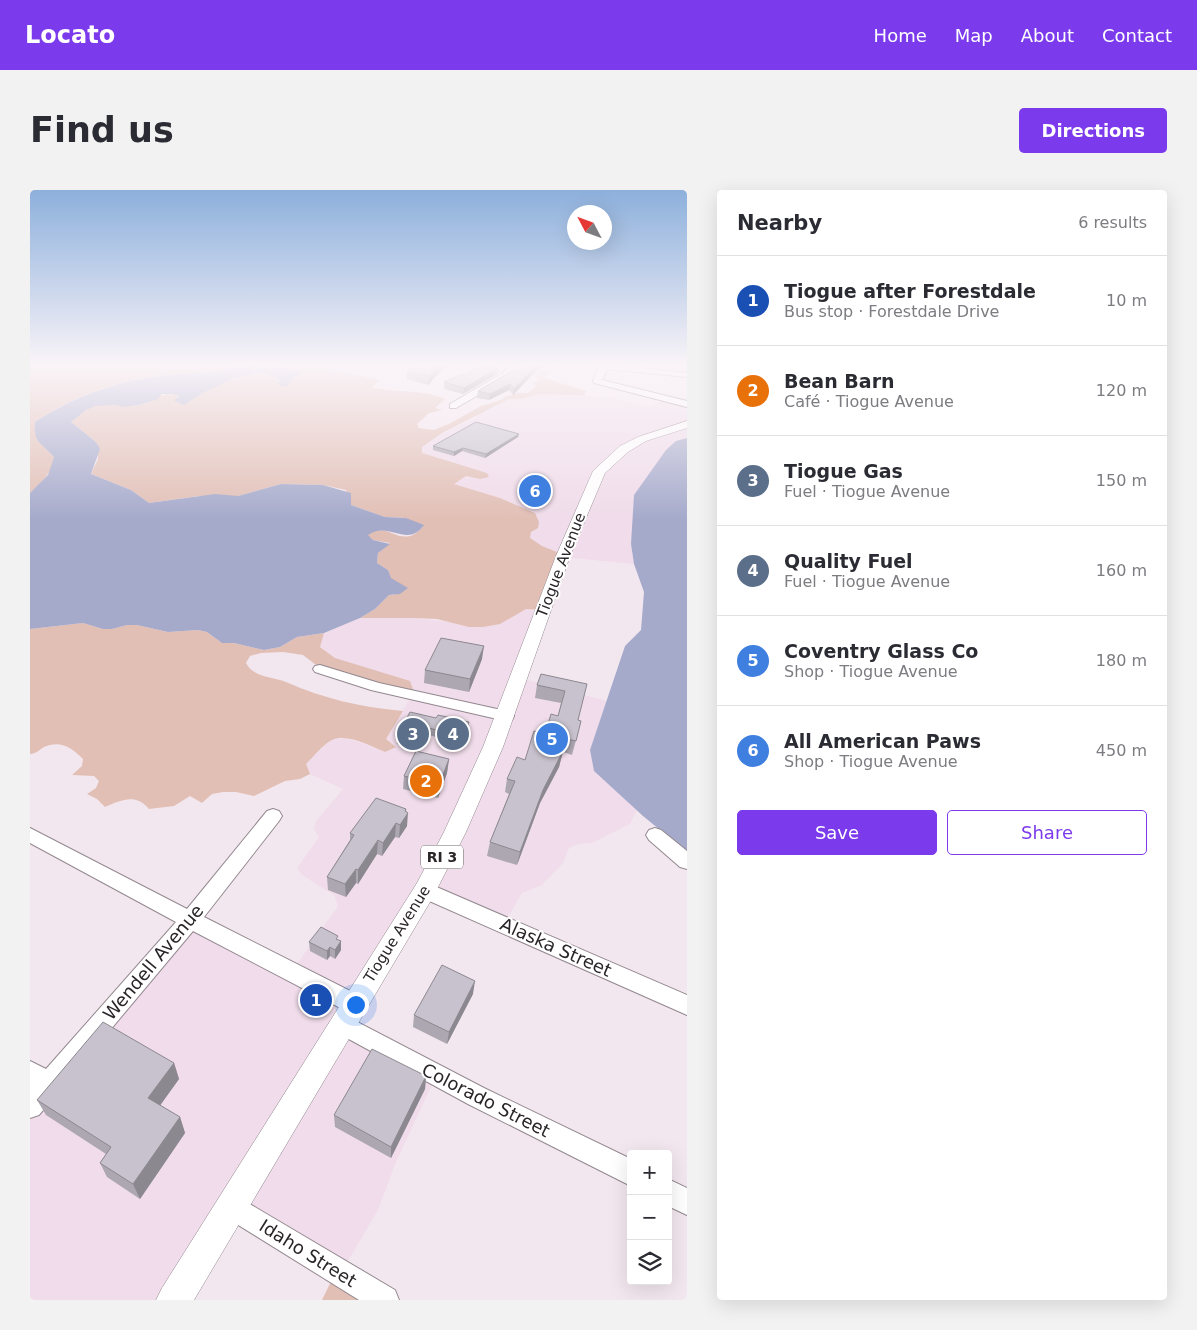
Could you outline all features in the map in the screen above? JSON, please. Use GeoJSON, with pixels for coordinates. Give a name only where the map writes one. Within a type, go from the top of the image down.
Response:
{"type":"FeatureCollection","features":[{"type":"Feature","properties":{"kind":"main road","name":"Tiogue Avenue"},"geometry":{"type":"LineString","coordinates":[[174,1300],[425,890],[455,832],[506,716],[563,556],[599,471],[624,449],[642,439],[687,424]]}},
{"type":"Feature","properties":{"kind":"street"},"geometry":{"type":"LineString","coordinates":[[320,669],[376,687],[506,716]]}},
{"type":"Feature","properties":{"kind":"street","name":"Wendell Avenue"},"geometry":{"type":"LineString","coordinates":[[30,1106],[39,1078],[190,920],[273,816]]}},
{"type":"Feature","properties":{"kind":"street"},"geometry":{"type":"LineString","coordinates":[[30,835],[354,1004]]}},
{"type":"Feature","properties":{"kind":"street"},"geometry":{"type":"LineString","coordinates":[[655,835],[687,862]]}},
{"type":"Feature","properties":{"kind":"street","name":"Alaska Street"},"geometry":{"type":"LineString","coordinates":[[425,890],[687,1005]]}},
{"type":"Feature","properties":{"kind":"street","name":"Colorado Street"},"geometry":{"type":"LineString","coordinates":[[342,1024],[476,1096],[627,1171]]}},
{"type":"Feature","properties":{"kind":"street"},"geometry":{"type":"LineString","coordinates":[[672,1194],[687,1202]]}},
{"type":"Feature","properties":{"kind":"street","name":"Idaho Street"},"geometry":{"type":"LineString","coordinates":[[231,1206],[385,1300]]}},
{"type":"Feature","properties":{"kind":"shaded area"},"geometry":{"type":"Polygon","coordinates":[[[30,416],[45,416],[35,422],[36,434],[40,442],[54,457],[46,477],[30,493],[30,416]]]}},
{"type":"Feature","properties":{"kind":"shaded area"},"geometry":{"type":"Polygon","coordinates":[[[426,416],[417,424],[419,428],[434,430],[464,416],[476,416],[442,433],[422,447],[422,453],[487,473],[489,477],[480,479],[466,476],[454,484],[500,498],[535,513],[539,522],[538,528],[531,532],[530,538],[542,546],[562,554],[542,610],[526,609],[500,624],[469,627],[437,619],[360,618],[375,609],[389,595],[395,595],[388,570],[377,563],[378,553],[390,543],[373,540],[367,535],[380,530],[404,537],[415,534],[423,527],[406,518],[385,517],[351,505],[346,490],[323,485],[281,484],[238,496],[199,496],[149,503],[131,490],[91,474],[98,459],[96,442],[71,422],[77,417],[426,416]]]}},
{"type":"Feature","properties":{"kind":"shaded area"},"geometry":{"type":"Polygon","coordinates":[[[687,416],[687,438],[676,441],[631,544],[634,564],[562,557],[562,554],[542,546],[530,538],[535,513],[500,498],[453,484],[466,476],[480,479],[487,473],[422,453],[422,447],[442,433],[477,417],[687,416]]]}},
{"type":"Feature","properties":{"kind":"shaded area"},"geometry":{"type":"Polygon","coordinates":[[[526,609],[542,610],[519,678],[607,701],[590,750],[594,771],[637,810],[630,824],[592,843],[579,844],[569,848],[563,863],[542,885],[522,893],[504,924],[424,890],[341,1023],[436,1076],[396,1162],[378,1210],[342,1271],[234,1208],[170,1300],[30,1300],[30,1102],[183,925],[292,971],[338,906],[334,895],[302,875],[297,868],[319,837],[314,829],[316,821],[343,789],[310,774],[305,764],[331,740],[345,738],[385,752],[396,746],[386,739],[414,692],[370,670],[335,658],[320,646],[324,633],[360,618],[414,618],[460,623],[514,614],[526,609]]]}},
{"type":"Feature","properties":{"kind":"shaded area"},"geometry":{"type":"Polygon","coordinates":[[[83,623],[103,629],[137,625],[168,632],[198,630],[207,632],[222,643],[234,643],[264,650],[280,647],[297,637],[324,633],[320,647],[335,658],[410,681],[414,692],[320,668],[303,655],[283,652],[261,653],[250,656],[246,663],[249,668],[258,674],[343,701],[403,711],[386,739],[396,747],[385,752],[359,741],[338,738],[326,744],[306,764],[310,774],[300,779],[285,781],[254,796],[236,792],[223,792],[212,794],[202,803],[190,796],[174,806],[149,809],[139,801],[128,799],[105,807],[97,799],[87,794],[96,788],[99,781],[94,776],[72,775],[82,766],[83,759],[75,751],[66,746],[56,744],[44,747],[36,753],[30,754],[30,629],[83,623]]]}},
{"type":"Feature","properties":{"kind":"shaded area"},"geometry":{"type":"Polygon","coordinates":[[[336,1271],[380,1300],[322,1300],[336,1271]]]}},
{"type":"Feature","properties":{"kind":"water"},"geometry":{"type":"Polygon","coordinates":[[[46,416],[79,416],[71,422],[96,442],[100,449],[91,474],[131,490],[149,503],[215,494],[238,496],[281,484],[323,485],[351,493],[351,505],[385,517],[406,518],[424,525],[418,532],[411,535],[383,530],[368,535],[373,540],[390,544],[378,553],[377,563],[388,570],[391,578],[408,588],[400,594],[389,595],[375,609],[360,618],[324,633],[297,637],[280,647],[264,650],[234,643],[222,643],[207,632],[198,630],[168,632],[137,625],[103,629],[83,623],[30,629],[30,493],[48,475],[54,457],[37,439],[35,422],[46,416]]]}},
{"type":"Feature","properties":{"kind":"water"},"geometry":{"type":"Polygon","coordinates":[[[687,438],[687,852],[643,816],[594,771],[590,750],[625,646],[641,630],[644,592],[634,564],[631,544],[634,495],[666,450],[676,441],[687,438]]]}},
{"type":"Feature","properties":{"kind":"building"},"geometry":{"type":"Polygon","coordinates":[[[476,422],[519,434],[486,454],[463,448],[454,452],[433,446],[476,422]]]}},
{"type":"Feature","properties":{"kind":"building"},"geometry":{"type":"Polygon","coordinates":[[[441,638],[484,646],[470,679],[425,670],[441,638]]]}},
{"type":"Feature","properties":{"kind":"building"},"geometry":{"type":"Polygon","coordinates":[[[541,674],[587,684],[578,720],[581,721],[576,741],[566,739],[562,753],[543,790],[520,852],[490,842],[515,781],[507,779],[517,757],[525,760],[534,731],[545,734],[551,714],[558,716],[565,691],[537,685],[541,674]]]}},
{"type":"Feature","properties":{"kind":"building"},"geometry":{"type":"Polygon","coordinates":[[[410,712],[436,718],[438,715],[469,722],[463,736],[424,727],[417,742],[397,737],[410,712]]]}},
{"type":"Feature","properties":{"kind":"building"},"geometry":{"type":"Polygon","coordinates":[[[416,751],[449,759],[439,785],[404,776],[416,751]]]}},
{"type":"Feature","properties":{"kind":"building"},"geometry":{"type":"Polygon","coordinates":[[[376,798],[406,809],[405,811],[408,813],[400,825],[396,823],[383,843],[378,840],[358,870],[356,869],[345,884],[327,877],[354,835],[350,833],[376,798]]]}},
{"type":"Feature","properties":{"kind":"building"},"geometry":{"type":"Polygon","coordinates":[[[321,927],[338,936],[336,939],[341,941],[335,950],[330,947],[327,951],[309,942],[321,927]]]}},
{"type":"Feature","properties":{"kind":"building"},"geometry":{"type":"Polygon","coordinates":[[[442,965],[475,981],[449,1032],[414,1015],[442,965]]]}},
{"type":"Feature","properties":{"kind":"building"},"geometry":{"type":"Polygon","coordinates":[[[103,1022],[174,1063],[148,1098],[180,1117],[133,1184],[100,1163],[111,1147],[37,1100],[103,1022]]]}},
{"type":"Feature","properties":{"kind":"building"},"geometry":{"type":"Polygon","coordinates":[[[372,1049],[426,1076],[391,1147],[334,1115],[372,1049]]]}},
{"type":"Feature","properties":{"kind":"place","name":"All American Paws"},"geometry":{"type":"Point","coordinates":[535,491]}},
{"type":"Feature","properties":{"kind":"place","name":"Tiogue Gas"},"geometry":{"type":"Point","coordinates":[413,734]}},
{"type":"Feature","properties":{"kind":"place","name":"Quality Fuel"},"geometry":{"type":"Point","coordinates":[453,734]}},
{"type":"Feature","properties":{"kind":"place","name":"Coventry Glass Co"},"geometry":{"type":"Point","coordinates":[552,739]}},
{"type":"Feature","properties":{"kind":"place","name":"Bean Barn"},"geometry":{"type":"Point","coordinates":[426,781]}},
{"type":"Feature","properties":{"kind":"place","name":"Tiogue after Forestdale"},"geometry":{"type":"Point","coordinates":[316,1000]}}]}
